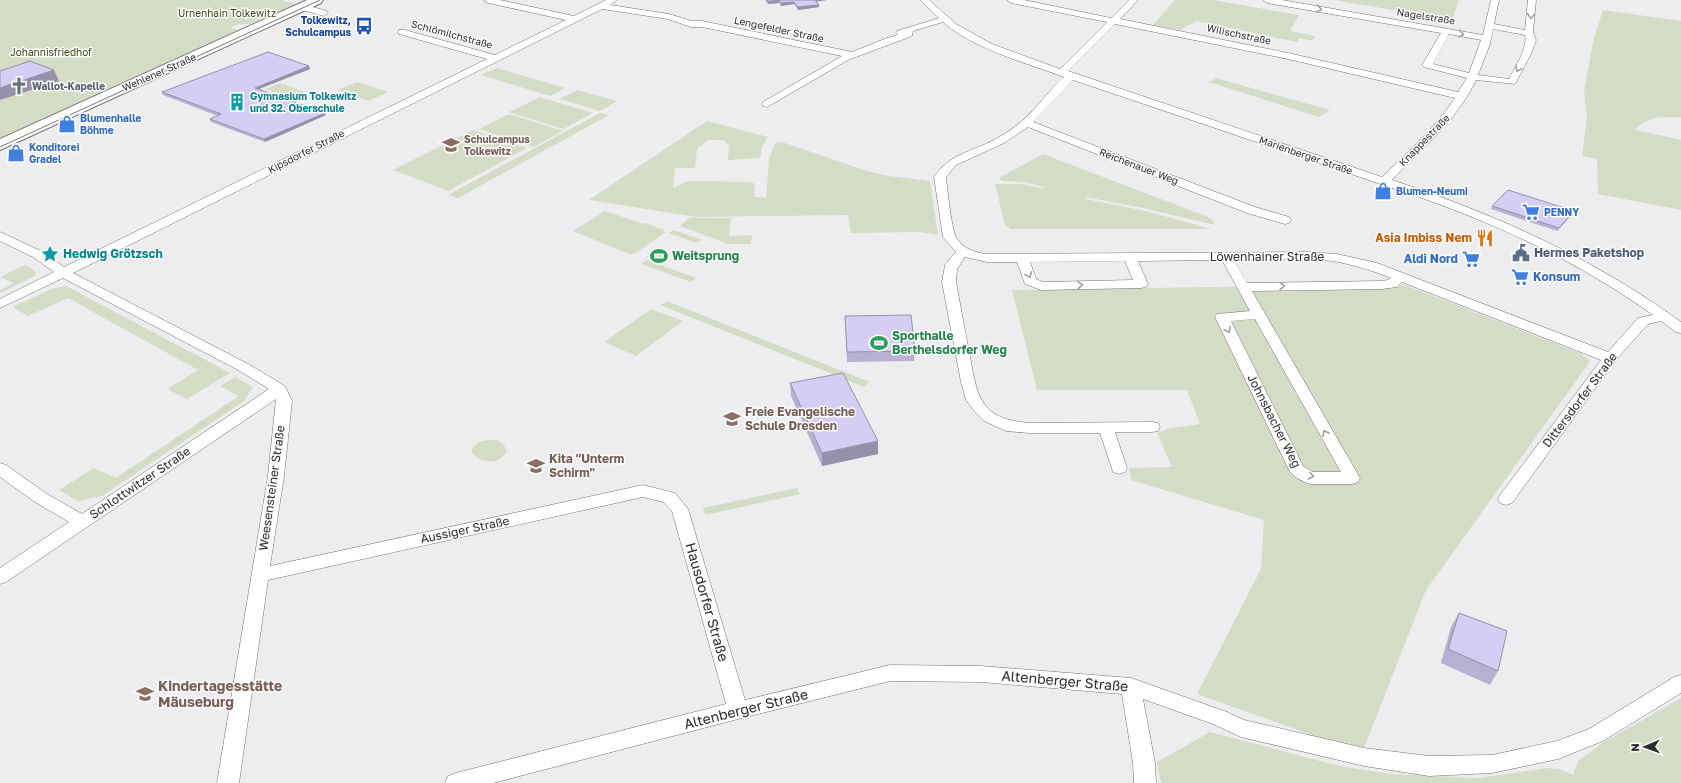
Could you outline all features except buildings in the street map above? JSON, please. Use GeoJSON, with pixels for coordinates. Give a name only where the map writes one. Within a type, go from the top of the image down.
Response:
{"type":"FeatureCollection","features":[{"type":"Feature","properties":{"kind":"main road","name":"Wehlener Straße"},"geometry":{"type":"LineString","coordinates":[[0,145],[318,0]]}},
{"type":"Feature","properties":{"kind":"street"},"geometry":{"type":"LineString","coordinates":[[488,0],[505,1],[575,19]]}},
{"type":"Feature","properties":{"kind":"street","name":"Kipsdorfer Straße"},"geometry":{"type":"LineString","coordinates":[[0,304],[613,0]]}},
{"type":"Feature","properties":{"kind":"street","name":"Marienberger Straße"},"geometry":{"type":"LineString","coordinates":[[924,0],[945,20],[989,46],[1067,74],[1384,180],[1471,212],[1544,244],[1600,275],[1664,316],[1681,329]]}},
{"type":"Feature","properties":{"kind":"street","name":"Wilischstraße"},"geometry":{"type":"LineString","coordinates":[[1011,0],[1288,56],[1461,96]]}},
{"type":"Feature","properties":{"kind":"street"},"geometry":{"type":"LineString","coordinates":[[1134,0],[1067,74],[1062,83],[1027,123],[1013,133],[952,163],[945,169],[940,177],[949,237],[953,245],[963,252],[957,257],[949,269],[949,282],[968,382],[974,400],[980,409],[989,417],[1006,426],[1029,428],[1152,427]]}},
{"type":"Feature","properties":{"kind":"street","name":"Nagelstraße"},"geometry":{"type":"LineString","coordinates":[[1267,0],[1486,38]]}},
{"type":"Feature","properties":{"kind":"street","name":"Knappestraße"},"geometry":{"type":"LineString","coordinates":[[1384,180],[1435,131],[1449,115],[1473,77],[1485,44],[1495,0]]}},
{"type":"Feature","properties":{"kind":"street"},"geometry":{"type":"LineString","coordinates":[[1446,31],[1427,65],[1473,77],[1512,82],[1526,54],[1531,40],[1529,33],[1532,0]]}},
{"type":"Feature","properties":{"kind":"street","name":"Lengefelder Straße"},"geometry":{"type":"LineString","coordinates":[[601,6],[680,20],[684,23],[702,24],[852,56]]}},
{"type":"Feature","properties":{"kind":"street"},"geometry":{"type":"LineString","coordinates":[[302,7],[324,12]]}},
{"type":"Feature","properties":{"kind":"street"},"geometry":{"type":"LineString","coordinates":[[767,104],[810,78],[852,56],[890,40],[909,34],[909,32],[930,22],[945,20]]}},
{"type":"Feature","properties":{"kind":"street"},"geometry":{"type":"LineString","coordinates":[[1489,26],[1529,33]]}},
{"type":"Feature","properties":{"kind":"street","name":"Schlömilchstraße"},"geometry":{"type":"LineString","coordinates":[[402,32],[495,58]]}},
{"type":"Feature","properties":{"kind":"street","name":"Reichenauer Weg"},"geometry":{"type":"LineString","coordinates":[[1027,123],[1253,212],[1285,220]]}},
{"type":"Feature","properties":{"kind":"street"},"geometry":{"type":"LineString","coordinates":[[0,236],[37,254],[63,273],[236,364],[280,389]]}},
{"type":"Feature","properties":{"kind":"street","name":"Löwenhainer Straße"},"geometry":{"type":"LineString","coordinates":[[963,252],[973,256],[987,258],[1337,258],[1361,262],[1610,358]]}},
{"type":"Feature","properties":{"kind":"street","name":"Johnsbacher Weg"},"geometry":{"type":"LineString","coordinates":[[1226,257],[1260,315],[1352,478],[1310,478],[1297,470],[1222,316],[1260,315]]}},
{"type":"Feature","properties":{"kind":"street"},"geometry":{"type":"LineString","coordinates":[[1023,258],[1030,281],[1041,286],[1141,284],[1130,258]]}},
{"type":"Feature","properties":{"kind":"street"},"geometry":{"type":"LineString","coordinates":[[1243,287],[1382,285],[1392,284],[1401,277]]}},
{"type":"Feature","properties":{"kind":"street","name":"Dittersdorfer Straße"},"geometry":{"type":"LineString","coordinates":[[1506,499],[1610,358],[1643,321],[1664,316]]}},
{"type":"Feature","properties":{"kind":"street","name":"Schlottwitzer Straße"},"geometry":{"type":"LineString","coordinates":[[0,577],[280,389]]}},
{"type":"Feature","properties":{"kind":"street","name":"Weesensteiner Straße"},"geometry":{"type":"LineString","coordinates":[[228,783],[276,476],[284,401],[280,389]]}},
{"type":"Feature","properties":{"kind":"street"},"geometry":{"type":"LineString","coordinates":[[1106,428],[1119,468]]}},
{"type":"Feature","properties":{"kind":"street"},"geometry":{"type":"LineString","coordinates":[[0,469],[41,498],[83,522]]}},
{"type":"Feature","properties":{"kind":"street","name":"Aussiger Straße"},"geometry":{"type":"LineString","coordinates":[[260,574],[643,491],[669,497]]}},
{"type":"Feature","properties":{"kind":"street","name":"Hausdorfer Straße"},"geometry":{"type":"LineString","coordinates":[[669,497],[680,509],[738,710]]}},
{"type":"Feature","properties":{"kind":"street","name":"Altenberger Straße"},"geometry":{"type":"LineString","coordinates":[[456,783],[738,710],[890,673],[981,674],[1131,686],[1220,718],[1241,728],[1364,756],[1429,766],[1492,764],[1558,750],[1596,735],[1681,683]]}},
{"type":"Feature","properties":{"kind":"street"},"geometry":{"type":"LineString","coordinates":[[1131,686],[1146,783]]}},
{"type":"Feature","properties":{"kind":"green space","name":"Johannisfriedhof"},"geometry":{"type":"Polygon","coordinates":[[[0,0],[281,0],[296,4],[276,13],[265,15],[263,16],[265,17],[249,24],[239,24],[232,27],[230,28],[238,30],[0,139],[0,0]]]}},
{"type":"Feature","properties":{"kind":"green space"},"geometry":{"type":"Polygon","coordinates":[[[1175,0],[1213,0],[1299,15],[1290,31],[1315,36],[1313,41],[1300,38],[1297,42],[1196,21],[1180,30],[1153,25],[1175,0]]]}},
{"type":"Feature","properties":{"kind":"green space"},"geometry":{"type":"Polygon","coordinates":[[[1334,0],[1459,0],[1452,20],[1334,0]]]}},
{"type":"Feature","properties":{"kind":"green space"},"geometry":{"type":"Polygon","coordinates":[[[1603,10],[1681,21],[1681,117],[1662,117],[1651,119],[1635,130],[1681,140],[1681,210],[1598,194],[1597,159],[1582,156],[1587,118],[1584,91],[1593,42],[1603,10]]]}},
{"type":"Feature","properties":{"kind":"green space"},"geometry":{"type":"Polygon","coordinates":[[[497,68],[565,88],[550,96],[481,75],[497,68]]]}},
{"type":"Feature","properties":{"kind":"green space"},"geometry":{"type":"Polygon","coordinates":[[[1216,78],[1330,110],[1319,117],[1209,82],[1216,78]]]}},
{"type":"Feature","properties":{"kind":"green space"},"geometry":{"type":"Polygon","coordinates":[[[357,82],[388,92],[369,101],[337,90],[357,82]]]}},
{"type":"Feature","properties":{"kind":"green space"},"geometry":{"type":"Polygon","coordinates":[[[280,83],[305,92],[290,98],[265,89],[280,83]]]}},
{"type":"Feature","properties":{"kind":"green space"},"geometry":{"type":"Polygon","coordinates":[[[577,90],[617,101],[600,111],[560,99],[577,90]]]}},
{"type":"Feature","properties":{"kind":"green space"},"geometry":{"type":"Polygon","coordinates":[[[540,97],[593,113],[563,129],[509,112],[540,97]]]}},
{"type":"Feature","properties":{"kind":"green space"},"geometry":{"type":"Polygon","coordinates":[[[600,113],[609,115],[458,198],[448,195],[600,113]]]}},
{"type":"Feature","properties":{"kind":"green space"},"geometry":{"type":"Polygon","coordinates":[[[509,114],[563,131],[534,147],[479,129],[509,114]]]}},
{"type":"Feature","properties":{"kind":"green space"},"geometry":{"type":"Polygon","coordinates":[[[707,121],[768,137],[762,147],[760,158],[728,160],[729,146],[724,140],[708,140],[697,149],[695,168],[675,168],[673,188],[688,181],[752,182],[755,185],[754,197],[766,198],[769,159],[775,143],[782,142],[867,171],[889,176],[930,181],[938,235],[920,232],[851,233],[848,215],[697,217],[589,200],[707,121]]]}},
{"type":"Feature","properties":{"kind":"green space"},"geometry":{"type":"Polygon","coordinates":[[[473,130],[527,148],[448,191],[393,170],[473,130]]]}},
{"type":"Feature","properties":{"kind":"green space"},"geometry":{"type":"Polygon","coordinates":[[[1043,154],[1208,217],[1215,225],[1143,208],[1085,197],[1086,199],[1146,211],[1211,229],[1011,229],[1005,225],[995,184],[1022,184],[1043,189],[1046,196],[1043,188],[1047,186],[1043,187],[1025,182],[1001,181],[999,178],[1043,154]]]}},
{"type":"Feature","properties":{"kind":"green space"},"geometry":{"type":"Polygon","coordinates":[[[605,211],[644,224],[646,223],[666,232],[634,254],[629,254],[573,231],[605,211]]]}},
{"type":"Feature","properties":{"kind":"green space"},"geometry":{"type":"Polygon","coordinates":[[[690,217],[731,218],[729,236],[752,235],[751,244],[728,244],[680,226],[690,217]]]}},
{"type":"Feature","properties":{"kind":"green space"},"geometry":{"type":"Polygon","coordinates":[[[674,230],[702,240],[696,243],[669,233],[674,230]]]}},
{"type":"Feature","properties":{"kind":"green space","name":"Weitsprung"},"geometry":{"type":"Polygon","coordinates":[[[657,249],[671,254],[660,263],[646,257],[657,249]]]}},
{"type":"Feature","properties":{"kind":"green space"},"geometry":{"type":"Polygon","coordinates":[[[647,260],[696,278],[691,282],[641,264],[647,260]]]}},
{"type":"Feature","properties":{"kind":"green space"},"geometry":{"type":"Polygon","coordinates":[[[25,265],[36,272],[35,276],[0,293],[0,290],[14,283],[0,277],[25,265]]]}},
{"type":"Feature","properties":{"kind":"green space"},"geometry":{"type":"Polygon","coordinates":[[[1405,285],[1580,353],[1589,360],[1589,363],[1426,590],[1362,753],[1197,694],[1261,569],[1264,520],[1131,480],[1129,468],[1172,467],[1157,433],[1172,428],[1200,424],[1187,390],[1037,390],[1012,290],[1405,285]]]}},
{"type":"Feature","properties":{"kind":"green space"},"geometry":{"type":"Polygon","coordinates":[[[66,286],[230,373],[187,399],[167,389],[198,370],[68,298],[28,316],[13,307],[51,289],[66,286]]]}},
{"type":"Feature","properties":{"kind":"green space"},"geometry":{"type":"Polygon","coordinates":[[[667,301],[870,382],[864,387],[660,305],[667,301]]]}},
{"type":"Feature","properties":{"kind":"green space"},"geometry":{"type":"Polygon","coordinates":[[[651,309],[683,321],[636,356],[604,342],[651,309]]]}},
{"type":"Feature","properties":{"kind":"green space"},"geometry":{"type":"Polygon","coordinates":[[[235,377],[253,387],[244,401],[102,496],[78,501],[59,490],[94,468],[116,478],[239,396],[220,386],[235,377]]]}},
{"type":"Feature","properties":{"kind":"green space"},"geometry":{"type":"Polygon","coordinates":[[[498,440],[504,445],[507,452],[499,459],[490,462],[476,457],[472,453],[472,448],[479,442],[498,440]]]}},
{"type":"Feature","properties":{"kind":"green space"},"geometry":{"type":"Polygon","coordinates":[[[797,488],[800,494],[705,515],[703,508],[797,488]]]}},
{"type":"Feature","properties":{"kind":"green space"},"geometry":{"type":"Polygon","coordinates":[[[1681,698],[1681,783],[1161,783],[1157,762],[1210,732],[1339,766],[1391,774],[1478,778],[1548,768],[1559,769],[1573,775],[1579,760],[1601,744],[1681,698]]]}},
{"type":"Feature","properties":{"kind":"tram line"},"geometry":{"type":"LineString","coordinates":[[0,147],[320,0]]}},
{"type":"Feature","properties":{"kind":"place","name":"Tolkewitz, Schulcampus"},"geometry":{"type":"Point","coordinates":[364,26]}},
{"type":"Feature","properties":{"kind":"place","name":"Wallot-Kapelle"},"geometry":{"type":"Point","coordinates":[19,86]}},
{"type":"Feature","properties":{"kind":"place","name":"Gymnasium Tolkewitz und 32. Oberschule"},"geometry":{"type":"Point","coordinates":[237,102]}},
{"type":"Feature","properties":{"kind":"place","name":"Blumenhalle Böhme"},"geometry":{"type":"Point","coordinates":[67,124]}},
{"type":"Feature","properties":{"kind":"place","name":"Schulcampus Tolkewitz"},"geometry":{"type":"Point","coordinates":[451,145]}},
{"type":"Feature","properties":{"kind":"place","name":"Konditorei Gradel"},"geometry":{"type":"Point","coordinates":[16,153]}},
{"type":"Feature","properties":{"kind":"place","name":"Blumen-Neumi"},"geometry":{"type":"Point","coordinates":[1383,191]}},
{"type":"Feature","properties":{"kind":"place","name":"PENNY"},"geometry":{"type":"Point","coordinates":[1531,212]}},
{"type":"Feature","properties":{"kind":"place","name":"Asia Imbiss Nem"},"geometry":{"type":"Point","coordinates":[1485,238]}},
{"type":"Feature","properties":{"kind":"place","name":"Hermes Paketshop"},"geometry":{"type":"Point","coordinates":[1521,253]}},
{"type":"Feature","properties":{"kind":"place","name":"Hedwig Grötzsch"},"geometry":{"type":"Point","coordinates":[50,254]}},
{"type":"Feature","properties":{"kind":"place","name":"Weitsprung"},"geometry":{"type":"Point","coordinates":[659,256]}},
{"type":"Feature","properties":{"kind":"place","name":"Aldi Nord"},"geometry":{"type":"Point","coordinates":[1471,259]}},
{"type":"Feature","properties":{"kind":"place","name":"Konsum"},"geometry":{"type":"Point","coordinates":[1520,277]}},
{"type":"Feature","properties":{"kind":"place","name":"Sporthalle Berthelsdorfer Weg"},"geometry":{"type":"Point","coordinates":[879,343]}},
{"type":"Feature","properties":{"kind":"place","name":"Freie Evangelische Schule Dresden"},"geometry":{"type":"Point","coordinates":[732,419]}},
{"type":"Feature","properties":{"kind":"place","name":"Kita \"Unterm Schirm\""},"geometry":{"type":"Point","coordinates":[536,466]}},
{"type":"Feature","properties":{"kind":"place","name":"Kindertagesstätte Mäuseburg"},"geometry":{"type":"Point","coordinates":[145,694]}},
{"type":"Feature","properties":{"kind":"park label","name":"Urnenhain Tolkewitz"},"geometry":{"type":"Point","coordinates":[227,13]}}]}
